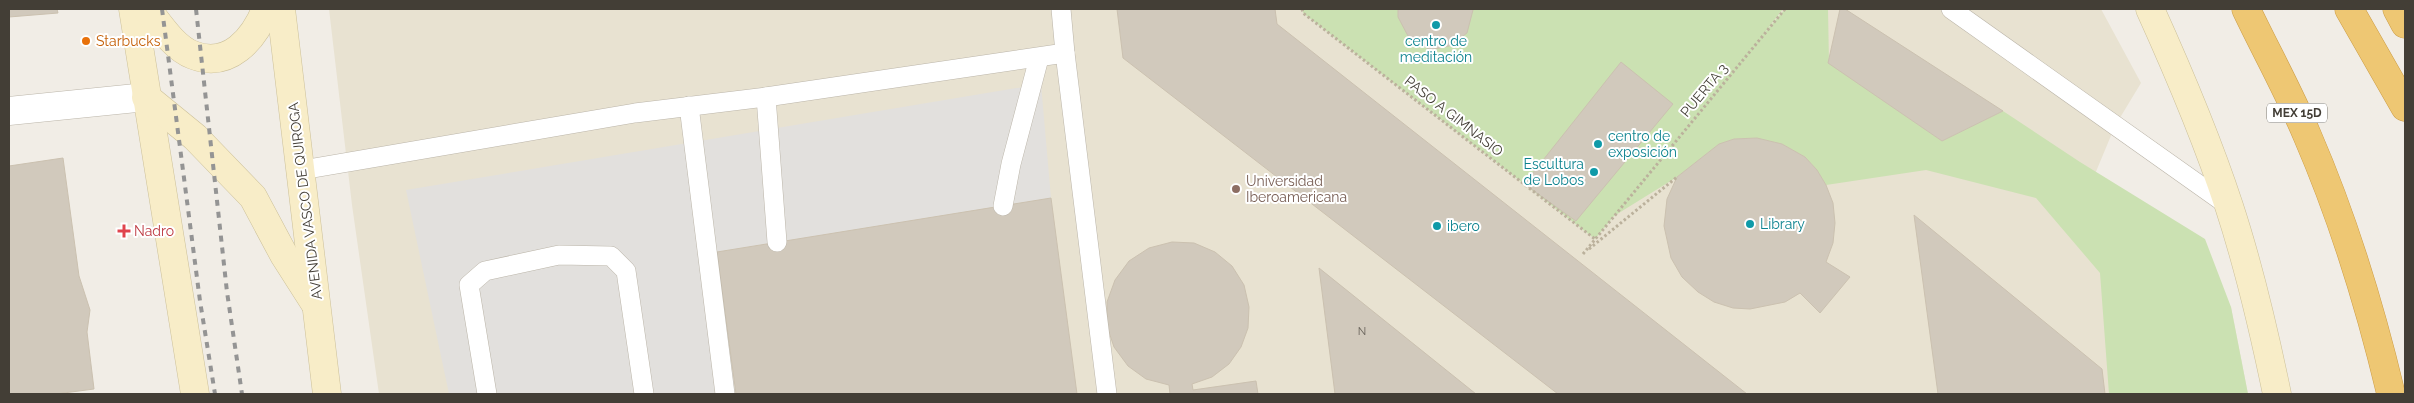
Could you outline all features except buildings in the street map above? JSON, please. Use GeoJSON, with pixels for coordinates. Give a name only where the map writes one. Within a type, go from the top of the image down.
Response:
{"type":"FeatureCollection","features":[{"type":"Feature","properties":{"kind":"highway","name":"MEX 15D"},"geometry":{"type":"LineString","coordinates":[[2246,9],[2307,134],[2340,220],[2365,295],[2391,394]]}},
{"type":"Feature","properties":{"kind":"highway"},"geometry":{"type":"LineString","coordinates":[[2350,9],[2405,107]]}},
{"type":"Feature","properties":{"kind":"highway"},"geometry":{"type":"LineString","coordinates":[[2397,9],[2405,24]]}},
{"type":"Feature","properties":{"kind":"main road"},"geometry":{"type":"LineString","coordinates":[[133,9],[195,394]]}},
{"type":"Feature","properties":{"kind":"main road"},"geometry":{"type":"LineString","coordinates":[[147,9],[173,40],[192,55],[215,59],[244,47],[261,22],[266,9]]}},
{"type":"Feature","properties":{"kind":"main road","name":"AVENIDA VASCO DE QUIROGA"},"geometry":{"type":"LineString","coordinates":[[281,9],[302,170],[327,394]]}},
{"type":"Feature","properties":{"kind":"main road"},"geometry":{"type":"LineString","coordinates":[[2150,9],[2192,107],[2229,206],[2246,262],[2277,394]]}},
{"type":"Feature","properties":{"kind":"main road"},"geometry":{"type":"LineString","coordinates":[[146,96],[195,137],[253,197],[284,255],[317,307]]}},
{"type":"Feature","properties":{"kind":"street"},"geometry":{"type":"LineString","coordinates":[[9,111],[146,96]]}},
{"type":"Feature","properties":{"kind":"lane"},"geometry":{"type":"LineString","coordinates":[[1061,9],[1107,394]]}},
{"type":"Feature","properties":{"kind":"lane"},"geometry":{"type":"LineString","coordinates":[[1951,9],[2229,206]]}},
{"type":"Feature","properties":{"kind":"lane"},"geometry":{"type":"LineString","coordinates":[[302,170],[689,106],[766,97],[1065,53]]}},
{"type":"Feature","properties":{"kind":"lane"},"geometry":{"type":"LineString","coordinates":[[1003,206],[1011,164],[1039,58]]}},
{"type":"Feature","properties":{"kind":"lane"},"geometry":{"type":"LineString","coordinates":[[766,97],[777,242]]}},
{"type":"Feature","properties":{"kind":"lane"},"geometry":{"type":"LineString","coordinates":[[689,106],[725,394]]}},
{"type":"Feature","properties":{"kind":"lane"},"geometry":{"type":"LineString","coordinates":[[487,394],[469,285],[485,271],[559,255],[611,256],[626,271],[644,394]]}},
{"type":"Feature","properties":{"kind":"path","name":"PASO A GIMNASIO"},"geometry":{"type":"LineString","coordinates":[[1302,9],[1303,13],[1595,239]]}},
{"type":"Feature","properties":{"kind":"path","name":"PUERTA 3"},"geometry":{"type":"LineString","coordinates":[[1677,177],[1583,254],[1785,9]]}},
{"type":"Feature","properties":{"kind":"shaded area","name":"Universidad Iberoamericana"},"geometry":{"type":"Polygon","coordinates":[[[329,9],[2101,9],[2141,83],[2115,126],[2095,174],[2231,307],[2248,394],[379,394],[352,205],[329,9]]]}},
{"type":"Feature","properties":{"kind":"shaded area"},"geometry":{"type":"Polygon","coordinates":[[[1041,84],[1051,198],[718,252],[736,394],[449,394],[406,190],[1041,84]]]}},
{"type":"Feature","properties":{"kind":"green space"},"geometry":{"type":"Polygon","coordinates":[[[1303,9],[1783,9],[1761,37],[1785,9],[1828,9],[1829,63],[1942,141],[2003,111],[2080,162],[2205,239],[2231,307],[2248,394],[2109,394],[2100,273],[2036,198],[1926,170],[1826,185],[1817,170],[1805,157],[1782,144],[1753,138],[1734,139],[1719,144],[1677,177],[1614,216],[1595,239],[1303,13],[1303,9]]]}},
{"type":"Feature","properties":{"kind":"railway"},"geometry":{"type":"LineString","coordinates":[[162,9],[200,301],[215,394]]}},
{"type":"Feature","properties":{"kind":"railway"},"geometry":{"type":"LineString","coordinates":[[196,9],[227,292],[242,394]]}},
{"type":"Feature","properties":{"kind":"place","name":"centro de meditación"},"geometry":{"type":"Point","coordinates":[1436,25]}},
{"type":"Feature","properties":{"kind":"place","name":"Starbucks"},"geometry":{"type":"Point","coordinates":[86,41]}},
{"type":"Feature","properties":{"kind":"place","name":"centro de exposición"},"geometry":{"type":"Point","coordinates":[1598,144]}},
{"type":"Feature","properties":{"kind":"place","name":"Escultura de Lobos"},"geometry":{"type":"Point","coordinates":[1594,172]}},
{"type":"Feature","properties":{"kind":"place","name":"Universidad Iberoamericana"},"geometry":{"type":"Point","coordinates":[1236,189]}},
{"type":"Feature","properties":{"kind":"place","name":"Library"},"geometry":{"type":"Point","coordinates":[1750,224]}},
{"type":"Feature","properties":{"kind":"place","name":"ibero"},"geometry":{"type":"Point","coordinates":[1437,226]}},
{"type":"Feature","properties":{"kind":"place","name":"Nadro"},"geometry":{"type":"Point","coordinates":[124,231]}}]}
